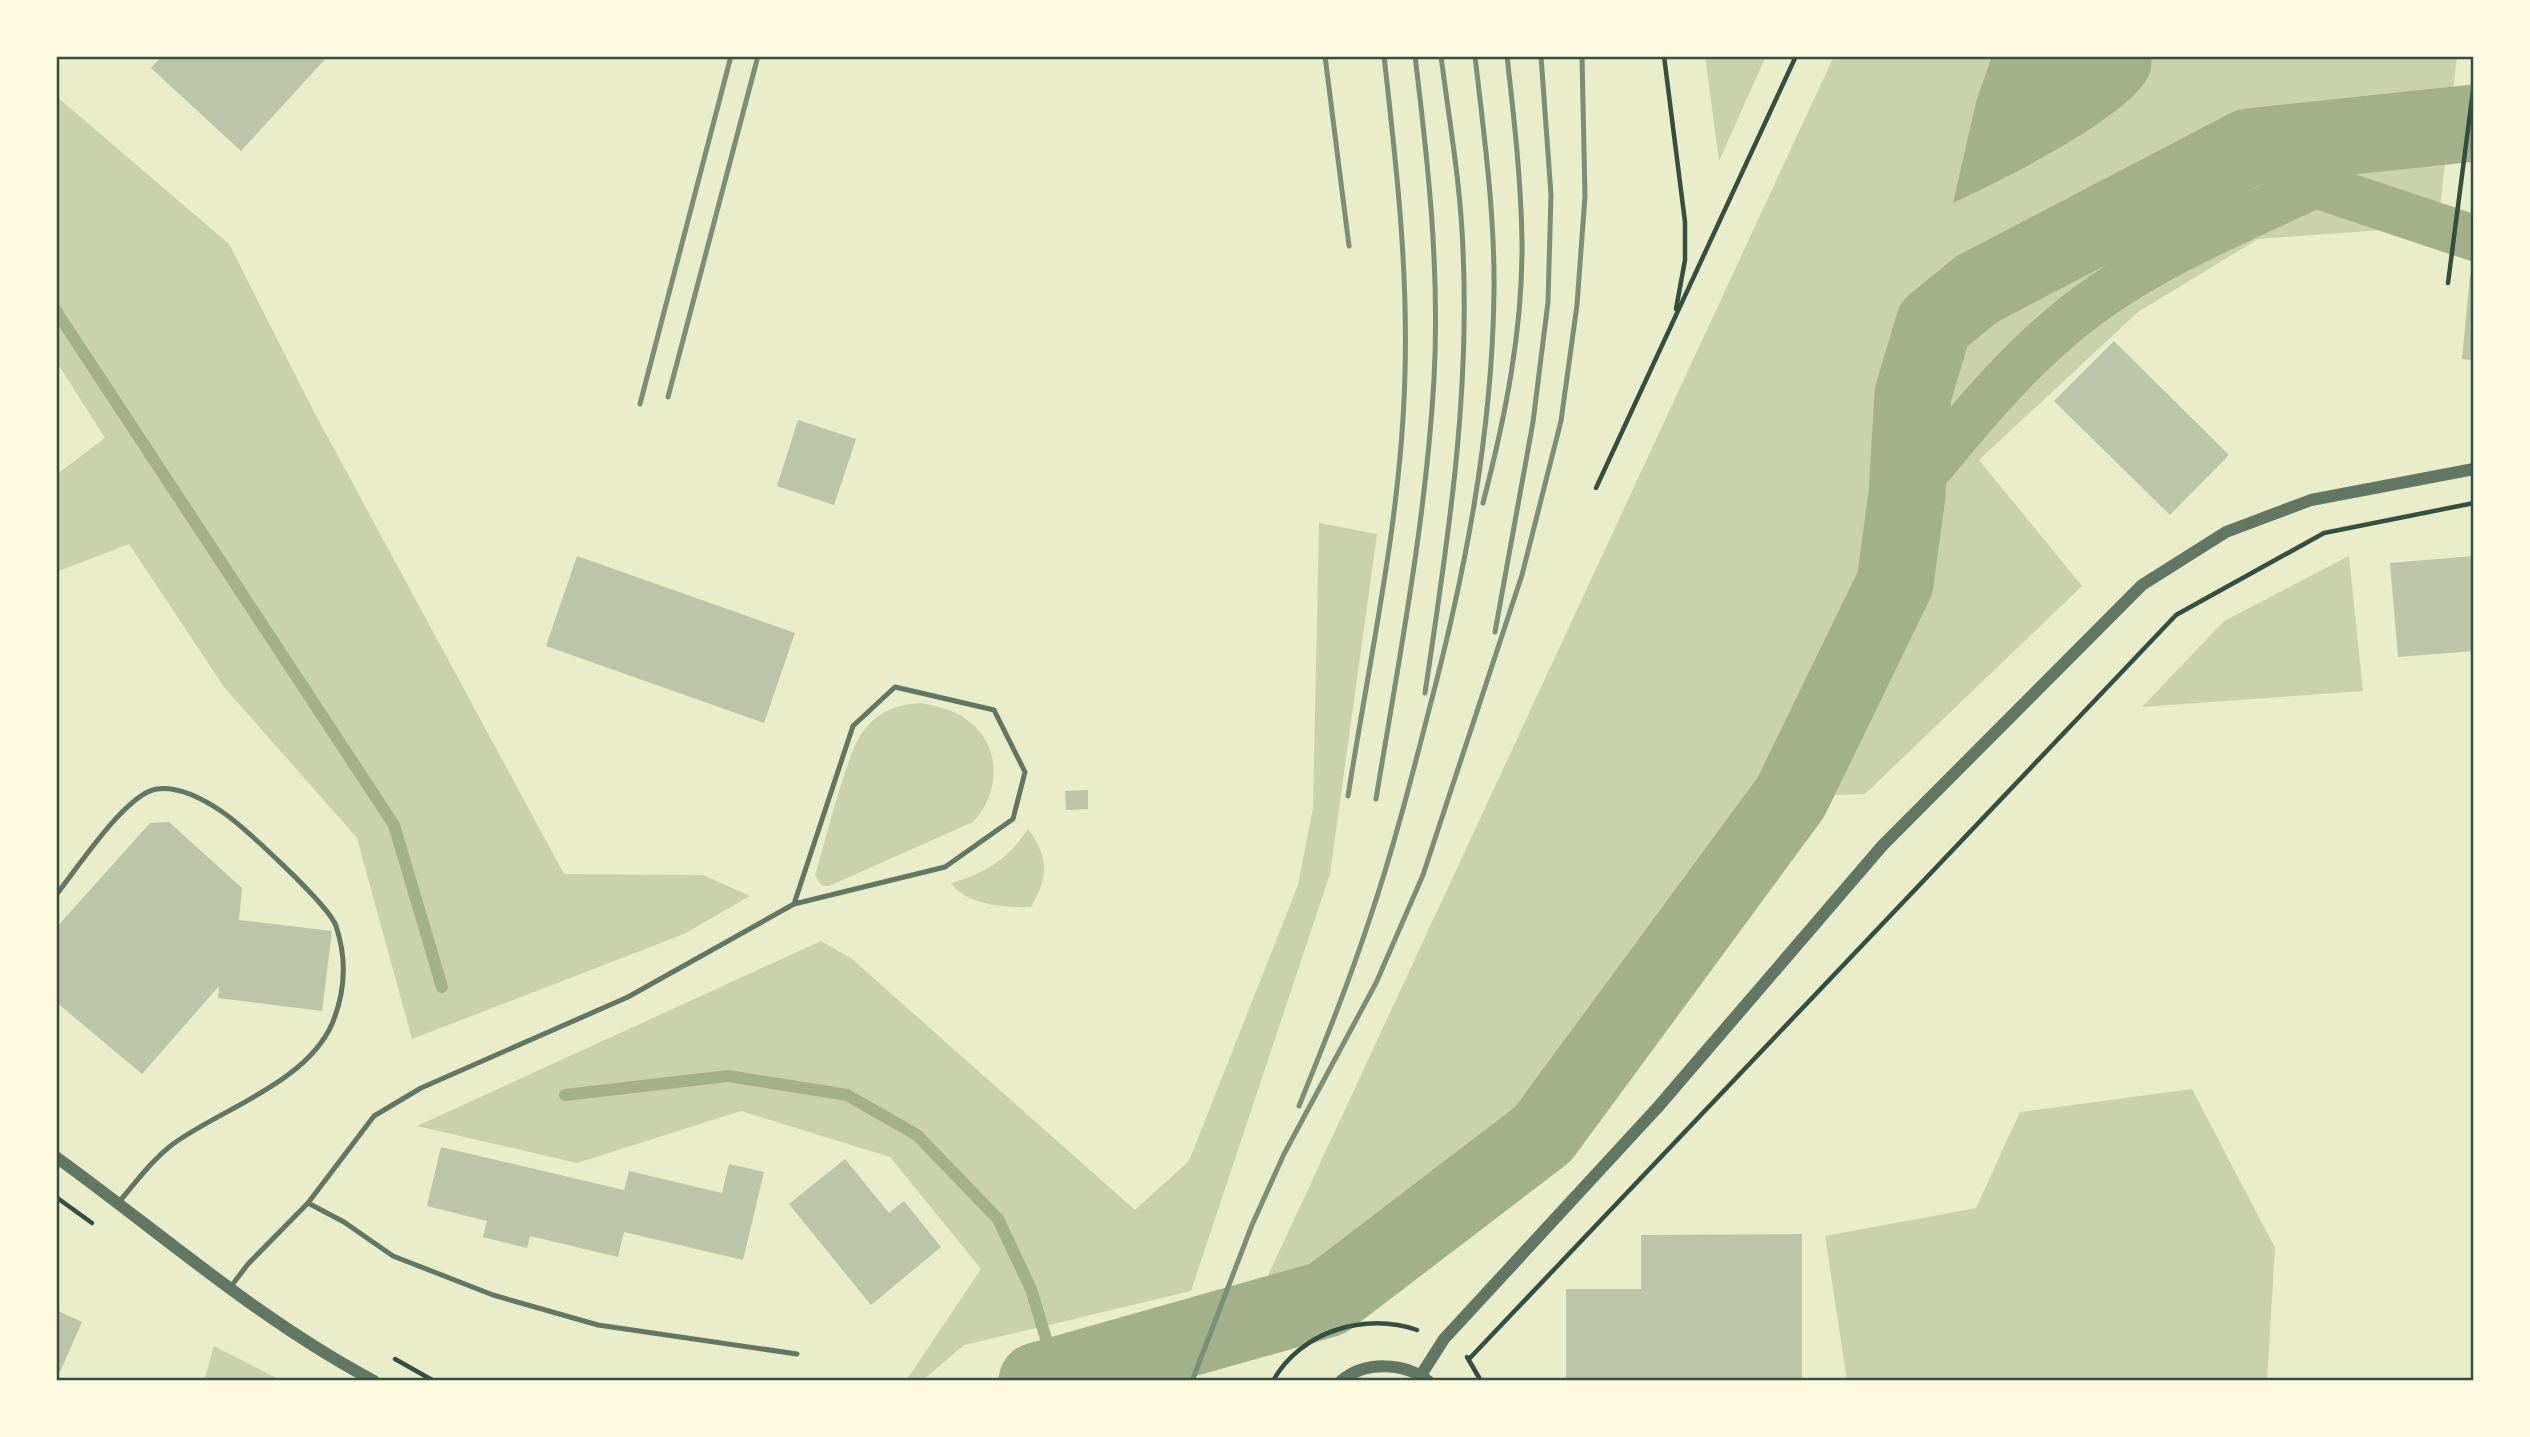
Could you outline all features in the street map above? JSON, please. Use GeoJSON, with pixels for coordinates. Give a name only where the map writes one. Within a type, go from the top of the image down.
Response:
{"type":"FeatureCollection","features":[{"type":"Feature","properties":{"kind":"street"},"geometry":{"type":"LineString","coordinates":[[1341,1381],[1372,1367],[1398,1367],[1425,1378],[1444,1339],[1658,1107],[1882,846],[2142,585],[2226,532],[2311,500],[2474,469]]}},
{"type":"Feature","properties":{"kind":"street"},"geometry":{"type":"LineString","coordinates":[[56,1157],[119,1202],[229,1289],[331,1358],[374,1381]]}},
{"type":"Feature","properties":{"kind":"lane"},"geometry":{"type":"LineString","coordinates":[[229,1289],[248,1264],[308,1203],[374,1116],[421,1088],[628,997],[794,904],[945,867],[1013,819],[1025,772],[993,710],[895,687],[853,726],[794,904]]}},
{"type":"Feature","properties":{"kind":"lane"},"geometry":{"type":"LineString","coordinates":[[56,895],[132,801],[156,789],[184,791],[222,811],[321,901],[336,924],[344,980],[331,1026],[305,1060],[237,1108],[174,1143],[153,1162],[119,1202]]}},
{"type":"Feature","properties":{"kind":"lane"},"geometry":{"type":"LineString","coordinates":[[308,1203],[344,1222],[393,1256],[493,1295],[598,1325],[797,1354]]}},
{"type":"Feature","properties":{"kind":"path"},"geometry":{"type":"LineString","coordinates":[[1664,56],[1685,222],[1685,260],[1675,317]]}},
{"type":"Feature","properties":{"kind":"path"},"geometry":{"type":"LineString","coordinates":[[1596,488],[1796,56]]}},
{"type":"Feature","properties":{"kind":"path"},"geometry":{"type":"LineString","coordinates":[[2448,283],[2474,83]]}},
{"type":"Feature","properties":{"kind":"path"},"geometry":{"type":"LineString","coordinates":[[1469,1359],[2176,615],[2324,533],[2474,503]]}},
{"type":"Feature","properties":{"kind":"path"},"geometry":{"type":"LineString","coordinates":[[1273,1381],[1279,1370],[1311,1340],[1352,1324],[1395,1322]]}},
{"type":"Feature","properties":{"kind":"shaded area"},"geometry":{"type":"Polygon","coordinates":[[[1705,56],[1766,56],[1719,161],[1705,56]]]}},
{"type":"Feature","properties":{"kind":"shaded area"},"geometry":{"type":"Polygon","coordinates":[[[1834,56],[2457,56],[2438,226],[2258,239],[2138,312],[1979,460],[2082,586],[1865,794],[1755,798],[1524,1117],[1350,1255],[1265,1282],[1834,56]]]}},
{"type":"Feature","properties":{"kind":"shaded area"},"geometry":{"type":"Polygon","coordinates":[[[1992,56],[2152,56],[2150,72],[2140,89],[2120,108],[2062,146],[1953,203],[1976,102],[1992,56]]]}},
{"type":"Feature","properties":{"kind":"shaded area"},"geometry":{"type":"Polygon","coordinates":[[[56,96],[229,244],[312,408],[564,874],[703,875],[750,896],[684,934],[412,1039],[357,838],[224,687],[129,544],[56,572],[56,475],[105,438],[56,361],[56,96]]]}},
{"type":"Feature","properties":{"kind":"shaded area"},"geometry":{"type":"Polygon","coordinates":[[[1319,523],[1377,534],[1330,874],[1191,1291],[964,1345],[922,1381],[906,1381],[981,1269],[890,1157],[741,1111],[577,1163],[417,1126],[821,941],[852,959],[1135,1210],[1189,1161],[1298,885],[1313,808],[1319,523]]]}},
{"type":"Feature","properties":{"kind":"shaded area"},"geometry":{"type":"Polygon","coordinates":[[[2349,556],[2363,691],[2142,707],[2224,621],[2349,556]]]}},
{"type":"Feature","properties":{"kind":"shaded area"},"geometry":{"type":"Polygon","coordinates":[[[921,703],[963,717],[976,727],[985,740],[994,767],[993,782],[982,810],[973,822],[829,886],[822,886],[815,875],[857,741],[870,723],[883,713],[897,707],[921,703]]]}},
{"type":"Feature","properties":{"kind":"shaded area"},"geometry":{"type":"Polygon","coordinates":[[[1028,829],[1040,849],[1044,867],[1041,886],[1031,907],[998,906],[976,901],[951,883],[975,875],[1004,857],[1028,829]]]}},
{"type":"Feature","properties":{"kind":"shaded area"},"geometry":{"type":"Polygon","coordinates":[[[2192,1089],[2275,1248],[2267,1381],[1847,1381],[1825,1236],[1976,1208],[2020,1112],[2192,1089]]]}},
{"type":"Feature","properties":{"kind":"shaded area"},"geometry":{"type":"Polygon","coordinates":[[[214,1346],[282,1381],[204,1381],[214,1346]]]}},
{"type":"Feature","properties":{"kind":"building"},"geometry":{"type":"Polygon","coordinates":[[[162,56],[328,56],[241,151],[151,68],[162,56]]]}},
{"type":"Feature","properties":{"kind":"building"},"geometry":{"type":"Polygon","coordinates":[[[2470,275],[2474,275],[2474,360],[2462,359],[2470,275]]]}},
{"type":"Feature","properties":{"kind":"building"},"geometry":{"type":"Polygon","coordinates":[[[2114,341],[2229,455],[2170,515],[2054,401],[2114,341]]]}},
{"type":"Feature","properties":{"kind":"building"},"geometry":{"type":"Polygon","coordinates":[[[798,420],[856,439],[834,505],[777,486],[798,420]]]}},
{"type":"Feature","properties":{"kind":"building"},"geometry":{"type":"Polygon","coordinates":[[[577,556],[795,633],[764,723],[546,646],[577,556]]]}},
{"type":"Feature","properties":{"kind":"building"},"geometry":{"type":"Polygon","coordinates":[[[2474,556],[2474,651],[2398,657],[2390,563],[2474,556]]]}},
{"type":"Feature","properties":{"kind":"building"},"geometry":{"type":"Polygon","coordinates":[[[1088,790],[1088,809],[1066,810],[1065,791],[1088,790]]]}},
{"type":"Feature","properties":{"kind":"building"},"geometry":{"type":"Polygon","coordinates":[[[169,822],[242,888],[239,920],[332,931],[322,1011],[218,998],[219,986],[142,1074],[56,1002],[56,928],[150,823],[169,822]]]}},
{"type":"Feature","properties":{"kind":"building"},"geometry":{"type":"Polygon","coordinates":[[[441,1147],[624,1190],[629,1171],[722,1193],[729,1164],[764,1172],[743,1260],[624,1232],[618,1257],[530,1236],[527,1248],[483,1237],[487,1221],[427,1206],[441,1147]]]}},
{"type":"Feature","properties":{"kind":"building"},"geometry":{"type":"Polygon","coordinates":[[[845,1159],[889,1213],[904,1201],[941,1247],[871,1305],[789,1204],[845,1159]]]}},
{"type":"Feature","properties":{"kind":"building"},"geometry":{"type":"Polygon","coordinates":[[[1802,1234],[1802,1381],[1566,1381],[1566,1289],[1641,1289],[1641,1235],[1802,1234]]]}},
{"type":"Feature","properties":{"kind":"building"},"geometry":{"type":"Polygon","coordinates":[[[56,1310],[82,1322],[56,1381],[56,1310]]]}},
{"type":"Feature","properties":{"kind":"waterway"},"geometry":{"type":"LineString","coordinates":[[1037,1381],[1327,1299],[1543,1134],[1791,797],[1895,583],[1907,495],[1913,394],[1934,324],[1977,289],[2249,147],[2474,123]]}},
{"type":"Feature","properties":{"kind":"waterway"},"geometry":{"type":"LineString","coordinates":[[1907,495],[2006,379],[2073,317],[2101,296],[2160,260],[2315,185],[2474,238]]}},
{"type":"Feature","properties":{"kind":"waterway"},"geometry":{"type":"LineString","coordinates":[[56,311],[394,825],[442,987]]}},
{"type":"Feature","properties":{"kind":"waterway"},"geometry":{"type":"LineString","coordinates":[[565,1095],[728,1076],[847,1095],[917,1135],[998,1219],[1031,1289],[1057,1375]]}},
{"type":"Feature","properties":{"kind":"railway"},"geometry":{"type":"LineString","coordinates":[[640,404],[731,56]]}},
{"type":"Feature","properties":{"kind":"railway"},"geometry":{"type":"LineString","coordinates":[[668,397],[758,56]]}},
{"type":"Feature","properties":{"kind":"railway"},"geometry":{"type":"LineString","coordinates":[[1325,56],[1349,246]]}},
{"type":"Feature","properties":{"kind":"railway"},"geometry":{"type":"LineString","coordinates":[[1348,796],[1384,585],[1403,425],[1403,253],[1384,56]]}},
{"type":"Feature","properties":{"kind":"railway"},"geometry":{"type":"LineString","coordinates":[[1376,799],[1418,537],[1434,379],[1434,257],[1415,56]]}},
{"type":"Feature","properties":{"kind":"railway"},"geometry":{"type":"LineString","coordinates":[[1425,693],[1449,528],[1463,362],[1462,227],[1441,56]]}},
{"type":"Feature","properties":{"kind":"railway"},"geometry":{"type":"LineString","coordinates":[[1299,1106],[1354,966],[1394,841],[1442,659],[1474,504],[1488,399],[1494,293],[1491,204],[1475,56]]}},
{"type":"Feature","properties":{"kind":"railway"},"geometry":{"type":"LineString","coordinates":[[1483,503],[1511,374],[1522,274],[1520,195],[1507,56]]}},
{"type":"Feature","properties":{"kind":"railway"},"geometry":{"type":"LineString","coordinates":[[1495,632],[1533,422],[1548,302],[1551,195],[1541,56]]}},
{"type":"Feature","properties":{"kind":"railway"},"geometry":{"type":"LineString","coordinates":[[1192,1381],[1252,1225],[1284,1154],[1376,983],[1423,875],[1522,575],[1561,421],[1577,305],[1585,196],[1582,56]]}}]}
